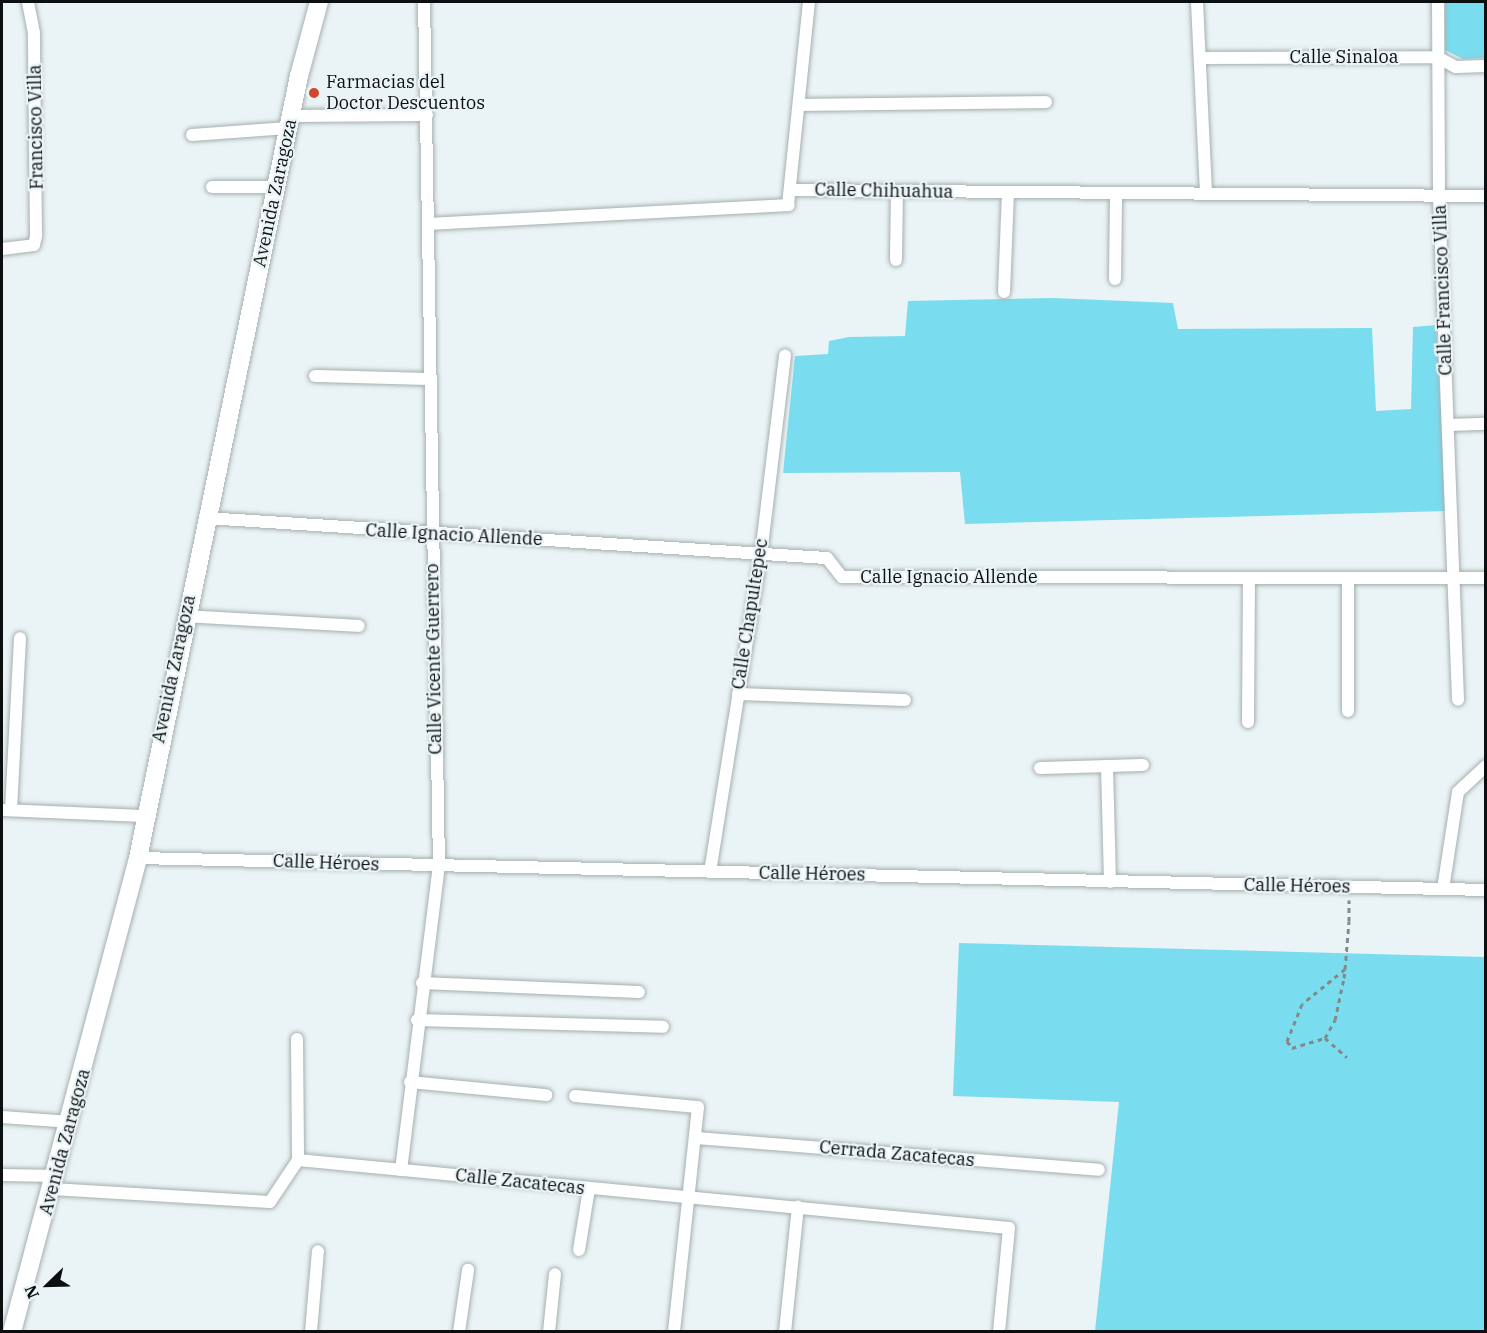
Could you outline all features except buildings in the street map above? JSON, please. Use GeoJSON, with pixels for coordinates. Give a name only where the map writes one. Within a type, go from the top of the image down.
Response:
{"type":"FeatureCollection","features":[{"type":"Feature","properties":{"kind":"main road","name":"Avenida Zaragoza"},"geometry":{"type":"LineString","coordinates":[[12,1332],[71,1122],[138,858],[143,816],[289,122],[319,2]]}},
{"type":"Feature","properties":{"kind":"street","name":"Francisco Villa"},"geometry":{"type":"LineString","coordinates":[[2,249],[25,248],[36,236],[38,159],[34,33],[28,2]]}},
{"type":"Feature","properties":{"kind":"street","name":"Calle Vicente Guerrero"},"geometry":{"type":"LineString","coordinates":[[401,1170],[417,1020],[439,866],[424,2]]}},
{"type":"Feature","properties":{"kind":"street"},"geometry":{"type":"LineString","coordinates":[[793,190],[809,2]]}},
{"type":"Feature","properties":{"kind":"street"},"geometry":{"type":"LineString","coordinates":[[1197,2],[1206,192]]}},
{"type":"Feature","properties":{"kind":"street","name":"Calle Francisco Villa"},"geometry":{"type":"LineString","coordinates":[[1438,2],[1439,196],[1458,700]]}},
{"type":"Feature","properties":{"kind":"street","name":"Calle Sinaloa"},"geometry":{"type":"LineString","coordinates":[[1201,58],[1437,57],[1456,67],[1485,66]]}},
{"type":"Feature","properties":{"kind":"street"},"geometry":{"type":"LineString","coordinates":[[801,105],[1046,102]]}},
{"type":"Feature","properties":{"kind":"street"},"geometry":{"type":"LineString","coordinates":[[192,135],[289,122],[427,115]]}},
{"type":"Feature","properties":{"kind":"street"},"geometry":{"type":"LineString","coordinates":[[212,187],[276,187]]}},
{"type":"Feature","properties":{"kind":"street","name":"Calle Chihuahua"},"geometry":{"type":"LineString","coordinates":[[429,224],[782,207],[792,200],[793,190],[1116,195],[1206,192],[1485,195]]}},
{"type":"Feature","properties":{"kind":"street"},"geometry":{"type":"LineString","coordinates":[[896,260],[897,191]]}},
{"type":"Feature","properties":{"kind":"street"},"geometry":{"type":"LineString","coordinates":[[1004,292],[1008,193]]}},
{"type":"Feature","properties":{"kind":"street"},"geometry":{"type":"LineString","coordinates":[[1115,279],[1116,195]]}},
{"type":"Feature","properties":{"kind":"street","name":"Calle Chapultepec"},"geometry":{"type":"LineString","coordinates":[[710,872],[761,554],[785,355]]}},
{"type":"Feature","properties":{"kind":"street"},"geometry":{"type":"LineString","coordinates":[[315,376],[431,379]]}},
{"type":"Feature","properties":{"kind":"street"},"geometry":{"type":"LineString","coordinates":[[1448,425],[1485,424]]}},
{"type":"Feature","properties":{"kind":"street","name":"Calle Ignacio Allende"},"geometry":{"type":"LineString","coordinates":[[206,518],[432,535],[827,558],[842,577],[1485,578]]}},
{"type":"Feature","properties":{"kind":"street"},"geometry":{"type":"LineString","coordinates":[[1248,722],[1249,578]]}},
{"type":"Feature","properties":{"kind":"street"},"geometry":{"type":"LineString","coordinates":[[1348,578],[1348,711]]}},
{"type":"Feature","properties":{"kind":"street"},"geometry":{"type":"LineString","coordinates":[[185,616],[358,626]]}},
{"type":"Feature","properties":{"kind":"street"},"geometry":{"type":"LineString","coordinates":[[20,638],[6,810],[143,816]]}},
{"type":"Feature","properties":{"kind":"street"},"geometry":{"type":"LineString","coordinates":[[738,694],[905,700]]}},
{"type":"Feature","properties":{"kind":"street"},"geometry":{"type":"LineString","coordinates":[[1040,768],[1143,765]]}},
{"type":"Feature","properties":{"kind":"street"},"geometry":{"type":"LineString","coordinates":[[1443,889],[1458,792],[1485,766]]}},
{"type":"Feature","properties":{"kind":"street"},"geometry":{"type":"LineString","coordinates":[[1107,767],[1110,882]]}},
{"type":"Feature","properties":{"kind":"street","name":"Calle Héroes"},"geometry":{"type":"LineString","coordinates":[[138,858],[1485,890]]}},
{"type":"Feature","properties":{"kind":"street"},"geometry":{"type":"LineString","coordinates":[[422,983],[639,992]]}},
{"type":"Feature","properties":{"kind":"street"},"geometry":{"type":"LineString","coordinates":[[417,1020],[663,1027]]}},
{"type":"Feature","properties":{"kind":"street"},"geometry":{"type":"LineString","coordinates":[[2,1174],[54,1183],[270,1202],[298,1160],[297,1039]]}},
{"type":"Feature","properties":{"kind":"street"},"geometry":{"type":"LineString","coordinates":[[410,1082],[546,1095]]}},
{"type":"Feature","properties":{"kind":"street"},"geometry":{"type":"LineString","coordinates":[[575,1096],[698,1107],[690,1199],[674,1332]]}},
{"type":"Feature","properties":{"kind":"street"},"geometry":{"type":"LineString","coordinates":[[2,1117],[71,1122]]}},
{"type":"Feature","properties":{"kind":"street","name":"Cerrada Zacatecas"},"geometry":{"type":"LineString","coordinates":[[696,1138],[1099,1170]]}},
{"type":"Feature","properties":{"kind":"street","name":"Calle Zacatecas"},"geometry":{"type":"LineString","coordinates":[[298,1160],[1009,1228],[999,1332]]}},
{"type":"Feature","properties":{"kind":"street"},"geometry":{"type":"LineString","coordinates":[[579,1250],[589,1189]]}},
{"type":"Feature","properties":{"kind":"street"},"geometry":{"type":"LineString","coordinates":[[785,1332],[798,1207]]}},
{"type":"Feature","properties":{"kind":"street"},"geometry":{"type":"LineString","coordinates":[[311,1332],[318,1251]]}},
{"type":"Feature","properties":{"kind":"street"},"geometry":{"type":"LineString","coordinates":[[459,1332],[468,1270]]}},
{"type":"Feature","properties":{"kind":"street"},"geometry":{"type":"LineString","coordinates":[[549,1332],[555,1274]]}},
{"type":"Feature","properties":{"kind":"path"},"geometry":{"type":"LineString","coordinates":[[1345,969],[1302,1004],[1287,1041],[1292,1048],[1325,1038],[1335,1020],[1345,969],[1350,887]]}},
{"type":"Feature","properties":{"kind":"path"},"geometry":{"type":"LineString","coordinates":[[1325,1038],[1347,1057]]}},
{"type":"Feature","properties":{"kind":"shaded area"},"geometry":{"type":"Polygon","coordinates":[[[1445,2],[1485,2],[1485,58],[1463,59],[1445,50],[1445,2]]]}},
{"type":"Feature","properties":{"kind":"shaded area"},"geometry":{"type":"Polygon","coordinates":[[[1053,298],[1173,303],[1178,329],[1372,328],[1376,411],[1411,409],[1413,327],[1436,325],[1447,511],[965,524],[960,472],[783,473],[795,356],[828,354],[829,341],[849,337],[905,336],[908,301],[1053,298]]]}},
{"type":"Feature","properties":{"kind":"shaded area"},"geometry":{"type":"Polygon","coordinates":[[[959,943],[1485,957],[1485,1331],[1095,1331],[1119,1102],[953,1096],[959,943]]]}},
{"type":"Feature","properties":{"kind":"place","name":"Farmacias del Doctor Descuentos"},"geometry":{"type":"Point","coordinates":[314,93]}}]}
